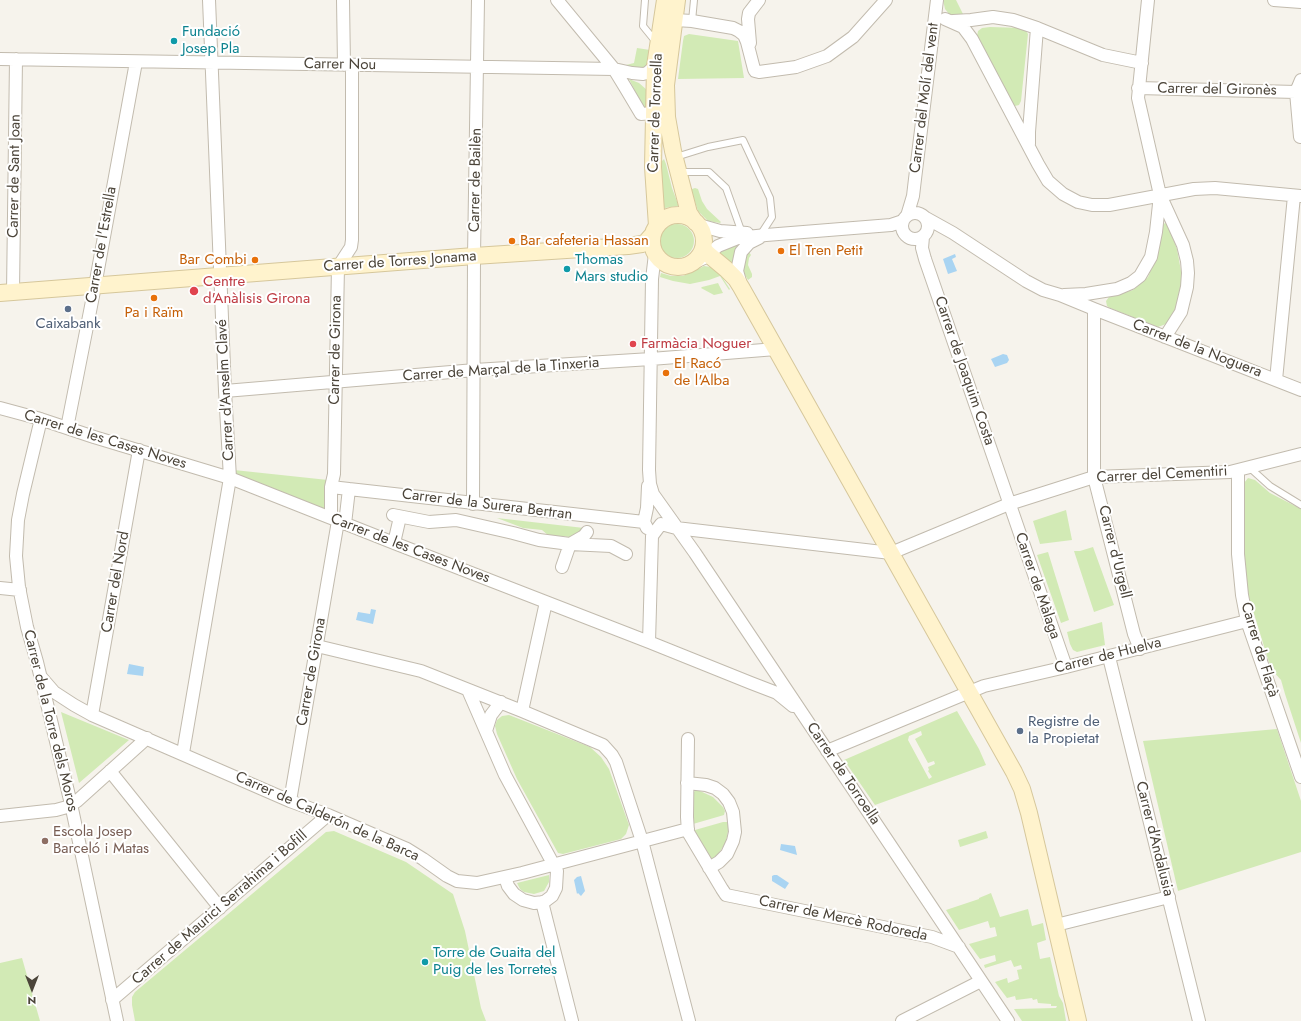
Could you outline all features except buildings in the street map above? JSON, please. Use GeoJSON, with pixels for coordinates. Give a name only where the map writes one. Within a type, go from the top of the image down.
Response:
{"type":"FeatureCollection","features":[{"type":"Feature","properties":{"kind":"street","name":"Carrer d'Anselm Clavé"},"geometry":{"type":"LineString","coordinates":[[183,753],[230,478],[209,0]]}},
{"type":"Feature","properties":{"kind":"street"},"geometry":{"type":"LineString","coordinates":[[338,267],[349,251],[352,240],[348,65],[343,0]]}},
{"type":"Feature","properties":{"kind":"street","name":"Carrer de Bailèn"},"geometry":{"type":"LineString","coordinates":[[473,504],[475,370],[474,256],[478,0]]}},
{"type":"Feature","properties":{"kind":"street"},"geometry":{"type":"LineString","coordinates":[[557,0],[614,69],[641,114],[654,113]]}},
{"type":"Feature","properties":{"kind":"street","name":"Carrer de Torroella"},"geometry":{"type":"LineString","coordinates":[[644,522],[647,508],[651,360],[653,167],[656,59],[665,0]]}},
{"type":"Feature","properties":{"kind":"street"},"geometry":{"type":"LineString","coordinates":[[677,0],[666,85],[668,130],[689,213],[697,224],[704,238],[706,251],[726,269],[738,283],[1014,772],[1022,789],[1029,813],[1078,1021]]}},
{"type":"Feature","properties":{"kind":"street"},"geometry":{"type":"LineString","coordinates":[[757,3],[749,13],[748,19],[754,69],[759,72],[796,68],[827,56],[853,37],[886,0]]}},
{"type":"Feature","properties":{"kind":"street","name":"Carrer del Molí del vent"},"geometry":{"type":"LineString","coordinates":[[905,218],[913,196],[940,18],[937,0]]}},
{"type":"Feature","properties":{"kind":"street"},"geometry":{"type":"LineString","coordinates":[[1148,0],[1138,98],[1160,196],[1183,245],[1188,273],[1187,287],[1181,312],[1166,337]]}},
{"type":"Feature","properties":{"kind":"street"},"geometry":{"type":"LineString","coordinates":[[1274,0],[1301,2]]}},
{"type":"Feature","properties":{"kind":"street"},"geometry":{"type":"LineString","coordinates":[[727,27],[741,20],[757,3]]}},
{"type":"Feature","properties":{"kind":"street"},"geometry":{"type":"LineString","coordinates":[[972,39],[974,29],[977,24],[985,19],[993,17]]}},
{"type":"Feature","properties":{"kind":"street"},"geometry":{"type":"LineString","coordinates":[[940,18],[958,21],[993,17],[1013,20],[1038,28],[1103,55],[1142,63]]}},
{"type":"Feature","properties":{"kind":"street"},"geometry":{"type":"LineString","coordinates":[[940,18],[962,27],[972,39],[1048,181],[1063,194],[1078,202],[1092,205],[1109,204],[1194,189],[1215,188],[1297,196],[1276,380]]}},
{"type":"Feature","properties":{"kind":"street"},"geometry":{"type":"LineString","coordinates":[[675,20],[692,21],[733,28],[744,35],[751,52]]}},
{"type":"Feature","properties":{"kind":"street"},"geometry":{"type":"LineString","coordinates":[[1029,146],[1038,28]]}},
{"type":"Feature","properties":{"kind":"street","name":"Carrer Nou"},"geometry":{"type":"LineString","coordinates":[[0,59],[614,69],[643,74],[647,73],[656,59]]}},
{"type":"Feature","properties":{"kind":"street","name":"Carrer de Sant Joan"},"geometry":{"type":"LineString","coordinates":[[7,292],[16,59]]}},
{"type":"Feature","properties":{"kind":"street","name":"Carrer de l'Estrella"},"geometry":{"type":"LineString","coordinates":[[67,428],[95,286],[136,62]]}},
{"type":"Feature","properties":{"kind":"street"},"geometry":{"type":"LineString","coordinates":[[1300,137],[1296,92],[1301,80]]}},
{"type":"Feature","properties":{"kind":"street","name":"Carrer del Gironès"},"geometry":{"type":"LineString","coordinates":[[1138,88],[1296,92]]}},
{"type":"Feature","properties":{"kind":"street"},"geometry":{"type":"LineString","coordinates":[[1009,108],[1014,111],[1020,111],[1026,108],[1032,99]]}},
{"type":"Feature","properties":{"kind":"street","name":"Carrer del Molí del vent"},"geometry":{"type":"LineString","coordinates":[[913,196],[927,225]]}},
{"type":"Feature","properties":{"kind":"street"},"geometry":{"type":"LineString","coordinates":[[1060,295],[1109,291],[1131,283],[1140,276],[1150,257],[1156,232],[1160,196]]}},
{"type":"Feature","properties":{"kind":"street"},"geometry":{"type":"LineString","coordinates":[[763,235],[720,231],[697,224],[688,217],[679,215],[663,220],[652,241],[662,262],[673,267],[683,267],[691,264],[706,251],[738,238],[891,225],[914,213],[927,225],[914,240],[891,225]]}},
{"type":"Feature","properties":{"kind":"street"},"geometry":{"type":"LineString","coordinates":[[904,233],[902,225],[905,218]]}},
{"type":"Feature","properties":{"kind":"street","name":"Carrer de la Noguera"},"geometry":{"type":"LineString","coordinates":[[927,225],[953,233],[1026,281],[1043,290],[1060,295],[1301,390]]}},
{"type":"Feature","properties":{"kind":"street","name":"Carrer de Joaquim Costa"},"geometry":{"type":"LineString","coordinates":[[927,225],[922,248],[925,259],[1009,504]]}},
{"type":"Feature","properties":{"kind":"street"},"geometry":{"type":"LineString","coordinates":[[738,283],[737,271],[741,252],[749,243],[763,235]]}},
{"type":"Feature","properties":{"kind":"street","name":"Carrer de Torres Jonama"},"geometry":{"type":"LineString","coordinates":[[7,292],[474,256],[628,246],[652,241]]}},
{"type":"Feature","properties":{"kind":"street","name":"Carrer de Girona"},"geometry":{"type":"LineString","coordinates":[[290,801],[338,521],[331,488],[334,474],[338,267]]}},
{"type":"Feature","properties":{"kind":"street"},"geometry":{"type":"LineString","coordinates":[[1106,313],[1100,305],[1100,299],[1103,294],[1109,291]]}},
{"type":"Feature","properties":{"kind":"street","name":"Carrer d'Urgell"},"geometry":{"type":"LineString","coordinates":[[1094,309],[1094,477],[1134,634],[1140,648]]}},
{"type":"Feature","properties":{"kind":"street","name":"Carrer de Marçal de la Tinxeria"},"geometry":{"type":"LineString","coordinates":[[225,391],[475,370],[651,360],[776,349]]}},
{"type":"Feature","properties":{"kind":"street","name":"Carrer de les Cases Noves"},"geometry":{"type":"LineString","coordinates":[[0,408],[41,419],[230,478],[777,693],[791,703],[806,720]]}},
{"type":"Feature","properties":{"kind":"street","name":"Carrer de la Torre dels Moros"},"geometry":{"type":"LineString","coordinates":[[41,419],[18,520],[16,556],[20,590],[27,627],[41,677],[71,804],[117,1021]]}},
{"type":"Feature","properties":{"kind":"street","name":"Carrer del Nord"},"geometry":{"type":"LineString","coordinates":[[92,715],[139,450]]}},
{"type":"Feature","properties":{"kind":"street","name":"Carrer del Cementiri"},"geometry":{"type":"LineString","coordinates":[[891,553],[1009,504],[1094,477],[1223,473],[1238,471],[1301,454]]}},
{"type":"Feature","properties":{"kind":"street","name":"Carrer de Torroella"},"geometry":{"type":"LineString","coordinates":[[648,470],[653,494],[695,553],[1008,1021]]}},
{"type":"Feature","properties":{"kind":"street","name":"Carrer de Flaçà"},"geometry":{"type":"LineString","coordinates":[[1238,471],[1238,554],[1242,595],[1247,621],[1301,778]]}},
{"type":"Feature","properties":{"kind":"street","name":"Carrer de la Surera Bertran"},"geometry":{"type":"LineString","coordinates":[[331,488],[644,522]]}},
{"type":"Feature","properties":{"kind":"street"},"geometry":{"type":"LineString","coordinates":[[338,521],[349,489]]}},
{"type":"Feature","properties":{"kind":"street","name":"Carrer de Màlaga"},"geometry":{"type":"LineString","coordinates":[[1009,504],[1066,667]]}},
{"type":"Feature","properties":{"kind":"street"},"geometry":{"type":"LineString","coordinates":[[394,543],[397,516],[429,522],[456,520],[539,540],[570,544],[611,546],[626,554]]}},
{"type":"Feature","properties":{"kind":"street"},"geometry":{"type":"LineString","coordinates":[[644,522],[652,536],[649,642]]}},
{"type":"Feature","properties":{"kind":"street"},"geometry":{"type":"LineString","coordinates":[[652,536],[661,524],[676,528],[891,553]]}},
{"type":"Feature","properties":{"kind":"street"},"geometry":{"type":"LineString","coordinates":[[562,567],[570,544],[584,536],[587,532]]}},
{"type":"Feature","properties":{"kind":"street"},"geometry":{"type":"LineString","coordinates":[[0,588],[20,590]]}},
{"type":"Feature","properties":{"kind":"street"},"geometry":{"type":"LineString","coordinates":[[522,711],[546,602]]}},
{"type":"Feature","properties":{"kind":"street","name":"Carrer de Huelva"},"geometry":{"type":"LineString","coordinates":[[827,751],[984,686],[1066,667],[1247,621]]}},
{"type":"Feature","properties":{"kind":"street"},"geometry":{"type":"LineString","coordinates":[[317,646],[421,671],[501,702],[603,745],[612,755],[627,794],[642,841],[689,1021]]}},
{"type":"Feature","properties":{"kind":"street","name":"Carrer d'Andalusia"},"geometry":{"type":"LineString","coordinates":[[1109,656],[1199,1021]]}},
{"type":"Feature","properties":{"kind":"street","name":"Carrer de Calderón de la Barca"},"geometry":{"type":"LineString","coordinates":[[41,677],[54,692],[92,715],[183,753],[290,801],[328,815],[407,849],[457,881],[477,883],[505,877],[688,829]]}},
{"type":"Feature","properties":{"kind":"street"},"geometry":{"type":"LineString","coordinates":[[468,690],[505,775],[557,871],[556,888],[552,896],[544,902],[534,903],[523,900],[511,890],[505,877]]}},
{"type":"Feature","properties":{"kind":"street"},"geometry":{"type":"LineString","coordinates":[[486,731],[491,715],[501,702]]}},
{"type":"Feature","properties":{"kind":"street"},"geometry":{"type":"LineString","coordinates":[[0,816],[56,810],[67,807],[147,738]]}},
{"type":"Feature","properties":{"kind":"street"},"geometry":{"type":"LineString","coordinates":[[687,784],[706,785],[715,788],[723,794],[729,802],[733,812],[733,841],[727,854],[719,862],[709,868],[688,832],[687,784],[688,739]]}},
{"type":"Feature","properties":{"kind":"street"},"geometry":{"type":"LineString","coordinates":[[110,771],[220,908]]}},
{"type":"Feature","properties":{"kind":"street","name":"Carrer de Maurici Serrahima i Bofill"},"geometry":{"type":"LineString","coordinates":[[112,1000],[328,815]]}},
{"type":"Feature","properties":{"kind":"street","name":"Carrer de Mercè Rodoreda"},"geometry":{"type":"LineString","coordinates":[[709,868],[726,895],[932,937],[959,948]]}},
{"type":"Feature","properties":{"kind":"street"},"geometry":{"type":"LineString","coordinates":[[1056,925],[1169,897]]}},
{"type":"Feature","properties":{"kind":"street"},"geometry":{"type":"LineString","coordinates":[[542,902],[572,1021]]}},
{"type":"Feature","properties":{"kind":"street"},"geometry":{"type":"LineString","coordinates":[[902,1021],[981,981]]}},
{"type":"Feature","properties":{"kind":"lane"},"geometry":{"type":"LineString","coordinates":[[645,0],[643,26],[645,30],[654,38],[657,44],[656,59]]}},
{"type":"Feature","properties":{"kind":"lane"},"geometry":{"type":"LineString","coordinates":[[692,21],[694,0]]}},
{"type":"Feature","properties":{"kind":"lane"},"geometry":{"type":"LineString","coordinates":[[677,165],[708,147],[743,140],[770,198],[772,217],[763,235]]}},
{"type":"Feature","properties":{"kind":"lane"},"geometry":{"type":"LineString","coordinates":[[677,165],[710,172],[726,188],[742,233]]}},
{"type":"Feature","properties":{"kind":"lane"},"geometry":{"type":"LineString","coordinates":[[1250,468],[1270,486],[1301,505]]}},
{"type":"Feature","properties":{"kind":"green space"},"geometry":{"type":"Polygon","coordinates":[[[943,0],[956,0],[965,18],[950,15],[945,9],[943,0]]]}},
{"type":"Feature","properties":{"kind":"green space"},"geometry":{"type":"Polygon","coordinates":[[[982,28],[1023,28],[1028,34],[1021,101],[1019,105],[1013,105],[977,36],[978,31],[982,28]]]}},
{"type":"Feature","properties":{"kind":"green space"},"geometry":{"type":"Polygon","coordinates":[[[689,34],[738,41],[744,78],[678,79],[684,36],[689,34]]]}},
{"type":"Feature","properties":{"kind":"green space"},"geometry":{"type":"Polygon","coordinates":[[[637,48],[650,50],[647,66],[644,69],[626,67],[626,65],[634,63],[637,48]]]}},
{"type":"Feature","properties":{"kind":"green space"},"geometry":{"type":"Polygon","coordinates":[[[629,79],[639,83],[647,90],[646,113],[629,79]]]}},
{"type":"Feature","properties":{"kind":"green space"},"geometry":{"type":"Polygon","coordinates":[[[664,159],[678,206],[665,208],[661,206],[662,161],[664,159]]]}},
{"type":"Feature","properties":{"kind":"green space"},"geometry":{"type":"Polygon","coordinates":[[[692,189],[698,189],[702,201],[707,209],[721,222],[720,223],[708,221],[698,211],[692,193],[692,189]]]}},
{"type":"Feature","properties":{"kind":"green space"},"geometry":{"type":"Polygon","coordinates":[[[1165,223],[1168,225],[1177,249],[1181,271],[1181,287],[1175,310],[1169,321],[1158,327],[1110,308],[1107,306],[1106,301],[1109,297],[1133,290],[1148,277],[1154,262],[1162,226],[1165,223]]]}},
{"type":"Feature","properties":{"kind":"green space"},"geometry":{"type":"Polygon","coordinates":[[[674,224],[680,224],[684,225],[691,231],[694,241],[693,248],[687,255],[680,258],[674,258],[670,257],[663,251],[660,244],[660,238],[661,234],[667,227],[674,224]]]}},
{"type":"Feature","properties":{"kind":"green space"},"geometry":{"type":"Polygon","coordinates":[[[741,244],[732,265],[723,256],[717,253],[733,245],[741,244]]]}},
{"type":"Feature","properties":{"kind":"green space"},"geometry":{"type":"Polygon","coordinates":[[[749,252],[751,255],[748,265],[752,277],[748,280],[743,272],[745,257],[749,252]]]}},
{"type":"Feature","properties":{"kind":"green space"},"geometry":{"type":"Polygon","coordinates":[[[704,266],[711,267],[720,274],[730,289],[729,290],[720,276],[690,284],[660,277],[661,273],[671,276],[683,276],[704,266]]]}},
{"type":"Feature","properties":{"kind":"green space"},"geometry":{"type":"Polygon","coordinates":[[[718,283],[723,293],[714,295],[701,288],[702,287],[718,283]]]}},
{"type":"Feature","properties":{"kind":"green space"},"geometry":{"type":"Polygon","coordinates":[[[234,470],[328,480],[328,514],[237,475],[234,470]]]}},
{"type":"Feature","properties":{"kind":"green space"},"geometry":{"type":"Polygon","coordinates":[[[1248,478],[1255,480],[1270,493],[1301,509],[1301,743],[1281,680],[1271,669],[1247,591],[1244,563],[1244,483],[1248,478]]]}},
{"type":"Feature","properties":{"kind":"green space"},"geometry":{"type":"Polygon","coordinates":[[[1066,510],[1072,540],[1040,544],[1033,521],[1066,510]]]}},
{"type":"Feature","properties":{"kind":"green space"},"geometry":{"type":"Polygon","coordinates":[[[497,518],[584,528],[574,538],[549,536],[542,530],[523,528],[497,518]]]}},
{"type":"Feature","properties":{"kind":"green space"},"geometry":{"type":"Polygon","coordinates":[[[1093,547],[1114,605],[1094,612],[1074,551],[1080,551],[1093,547]]]}},
{"type":"Feature","properties":{"kind":"green space"},"geometry":{"type":"Polygon","coordinates":[[[1048,552],[1069,620],[1061,623],[1037,555],[1048,552]]]}},
{"type":"Feature","properties":{"kind":"green space"},"geometry":{"type":"Polygon","coordinates":[[[1102,622],[1105,645],[1077,652],[1073,650],[1067,632],[1102,622]]]}},
{"type":"Feature","properties":{"kind":"green space"},"geometry":{"type":"Polygon","coordinates":[[[957,711],[979,749],[986,765],[875,805],[844,760],[957,711]],[[921,731],[909,736],[908,740],[929,779],[932,777],[928,771],[928,767],[935,764],[934,761],[928,763],[915,739],[922,735],[921,731]]]}},
{"type":"Feature","properties":{"kind":"green space"},"geometry":{"type":"Polygon","coordinates":[[[61,712],[129,740],[79,783],[61,712]]]}},
{"type":"Feature","properties":{"kind":"green space"},"geometry":{"type":"Polygon","coordinates":[[[509,715],[590,747],[601,757],[609,769],[629,825],[626,834],[621,839],[563,854],[558,853],[517,779],[497,734],[495,726],[497,720],[502,716],[509,715]]]}},
{"type":"Feature","properties":{"kind":"green space"},"geometry":{"type":"Polygon","coordinates":[[[1277,729],[1301,801],[1301,852],[1178,891],[1143,741],[1277,729]]]}},
{"type":"Feature","properties":{"kind":"green space"},"geometry":{"type":"Polygon","coordinates":[[[695,791],[700,791],[713,797],[723,807],[725,811],[724,815],[693,824],[692,793],[695,791]]]}},
{"type":"Feature","properties":{"kind":"green space"},"geometry":{"type":"Polygon","coordinates":[[[727,822],[729,826],[726,842],[717,856],[713,859],[710,858],[694,831],[727,822]]]}},
{"type":"Feature","properties":{"kind":"green space"},"geometry":{"type":"Polygon","coordinates":[[[334,831],[406,862],[453,894],[465,931],[481,1008],[486,1021],[135,1021],[132,997],[135,992],[326,832],[334,831]]]}},
{"type":"Feature","properties":{"kind":"green space"},"geometry":{"type":"Polygon","coordinates":[[[986,831],[988,838],[960,847],[958,840],[986,831]]]}},
{"type":"Feature","properties":{"kind":"green space"},"geometry":{"type":"Polygon","coordinates":[[[549,875],[549,882],[544,891],[534,894],[524,892],[520,889],[517,883],[549,875]]]}},
{"type":"Feature","properties":{"kind":"green space"},"geometry":{"type":"Polygon","coordinates":[[[991,893],[1000,917],[1028,909],[1032,926],[1043,923],[1046,940],[1037,943],[1040,959],[1050,957],[1059,996],[1063,1003],[1066,1021],[1022,1021],[1014,1009],[1056,1008],[1057,1006],[1038,1003],[1037,999],[1033,1000],[1032,998],[1016,1000],[1015,996],[1007,998],[995,982],[1007,978],[1008,983],[1019,979],[1017,970],[1022,969],[1021,965],[1014,967],[1011,960],[985,968],[984,965],[996,961],[995,955],[980,959],[969,944],[997,936],[995,927],[990,928],[988,921],[959,930],[946,910],[979,899],[991,893]]]}},
{"type":"Feature","properties":{"kind":"green space"},"geometry":{"type":"Polygon","coordinates":[[[22,958],[40,1021],[0,1021],[0,963],[22,958]]]}},
{"type":"Feature","properties":{"kind":"water"},"geometry":{"type":"Polygon","coordinates":[[[955,254],[956,257],[952,259],[957,271],[948,274],[943,259],[955,254]]]}},
{"type":"Feature","properties":{"kind":"water"},"geometry":{"type":"Polygon","coordinates":[[[1003,354],[1007,355],[1009,360],[1007,363],[995,367],[991,359],[1003,354]]]}},
{"type":"Feature","properties":{"kind":"water"},"geometry":{"type":"Polygon","coordinates":[[[371,609],[376,610],[373,624],[356,620],[358,612],[370,614],[371,609]]]}},
{"type":"Feature","properties":{"kind":"water"},"geometry":{"type":"Polygon","coordinates":[[[129,664],[144,667],[143,676],[127,674],[129,664]]]}},
{"type":"Feature","properties":{"kind":"water"},"geometry":{"type":"Polygon","coordinates":[[[781,844],[795,846],[797,855],[780,850],[781,844]]]}},
{"type":"Feature","properties":{"kind":"water"},"geometry":{"type":"Polygon","coordinates":[[[777,875],[789,883],[785,889],[772,881],[772,876],[777,875]]]}},
{"type":"Feature","properties":{"kind":"water"},"geometry":{"type":"Polygon","coordinates":[[[581,876],[585,891],[581,896],[578,893],[577,894],[574,880],[581,876]]]}},
{"type":"Feature","properties":{"kind":"place","name":"Fundació Josep Pla"},"geometry":{"type":"Point","coordinates":[174,41]}},
{"type":"Feature","properties":{"kind":"place","name":"Bar cafeteria Hassan"},"geometry":{"type":"Point","coordinates":[512,241]}},
{"type":"Feature","properties":{"kind":"place","name":"El Tren Petit"},"geometry":{"type":"Point","coordinates":[781,251]}},
{"type":"Feature","properties":{"kind":"place","name":"Bar Combi"},"geometry":{"type":"Point","coordinates":[255,260]}},
{"type":"Feature","properties":{"kind":"place","name":"Thomas Mars studio"},"geometry":{"type":"Point","coordinates":[567,269]}},
{"type":"Feature","properties":{"kind":"place","name":"Centre d'Anàlisis Girona"},"geometry":{"type":"Point","coordinates":[194,291]}},
{"type":"Feature","properties":{"kind":"place","name":"Pa i Raïm"},"geometry":{"type":"Point","coordinates":[154,298]}},
{"type":"Feature","properties":{"kind":"place","name":"Caixabank"},"geometry":{"type":"Point","coordinates":[68,309]}},
{"type":"Feature","properties":{"kind":"place","name":"Farmàcia Noguer"},"geometry":{"type":"Point","coordinates":[633,344]}},
{"type":"Feature","properties":{"kind":"place","name":"El Racó de l'Alba"},"geometry":{"type":"Point","coordinates":[666,373]}},
{"type":"Feature","properties":{"kind":"place","name":"Registre de la Propietat"},"geometry":{"type":"Point","coordinates":[1020,731]}},
{"type":"Feature","properties":{"kind":"place","name":"Escola Josep Barceló i Matas"},"geometry":{"type":"Point","coordinates":[45,841]}},
{"type":"Feature","properties":{"kind":"place","name":"Torre de Guaita del Puig de les Torretes"},"geometry":{"type":"Point","coordinates":[425,962]}}]}
